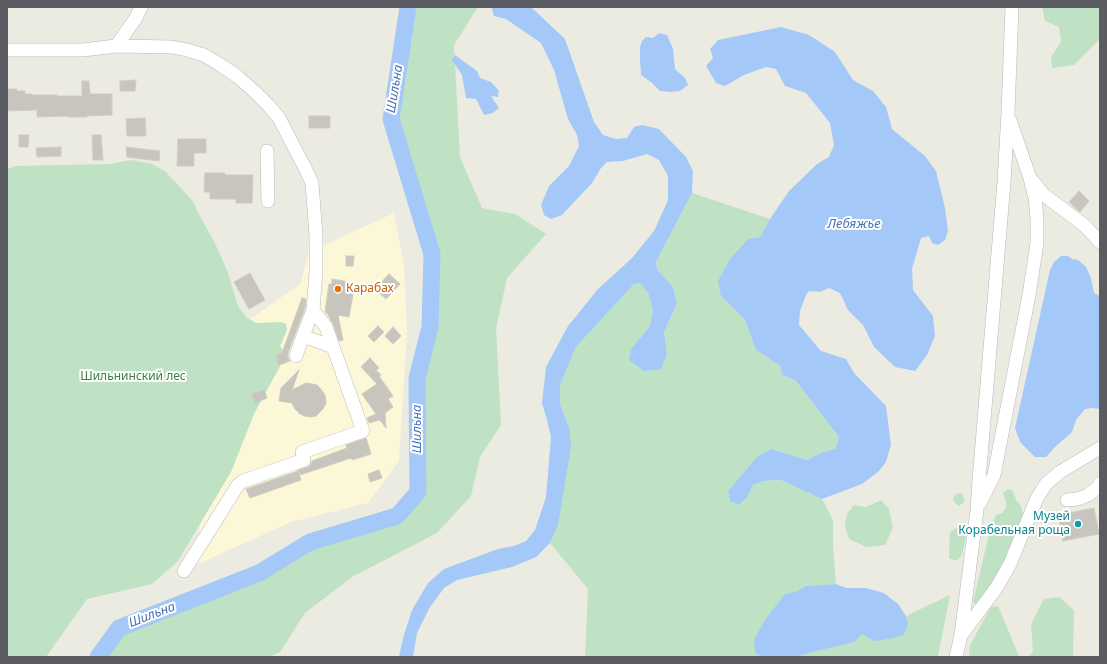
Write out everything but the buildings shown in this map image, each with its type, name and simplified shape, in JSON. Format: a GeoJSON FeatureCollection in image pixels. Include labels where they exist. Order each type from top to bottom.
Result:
{"type":"FeatureCollection","features":[{"type":"Feature","properties":{"kind":"street"},"geometry":{"type":"LineString","coordinates":[[116,46],[136,18],[141,7]]}},
{"type":"Feature","properties":{"kind":"street"},"geometry":{"type":"LineString","coordinates":[[956,657],[961,635],[977,510],[1003,190],[1008,113],[1012,7]]}},
{"type":"Feature","properties":{"kind":"street"},"geometry":{"type":"LineString","coordinates":[[7,50],[83,50],[116,46],[172,47],[187,50],[204,55],[237,76],[268,105],[279,118],[312,183],[317,256],[313,310],[296,356]]}},
{"type":"Feature","properties":{"kind":"street"},"geometry":{"type":"LineString","coordinates":[[977,510],[994,475],[1029,295],[1037,243],[1038,218],[1035,198],[1030,178],[1008,113]]}},
{"type":"Feature","properties":{"kind":"street"},"geometry":{"type":"LineString","coordinates":[[267,151],[268,200]]}},
{"type":"Feature","properties":{"kind":"street"},"geometry":{"type":"LineString","coordinates":[[1030,178],[1044,195],[1084,226],[1100,242]]}},
{"type":"Feature","properties":{"kind":"street"},"geometry":{"type":"LineString","coordinates":[[184,571],[238,485],[243,481],[304,460],[302,452],[363,431],[326,327],[313,310]]}},
{"type":"Feature","properties":{"kind":"street"},"geometry":{"type":"LineString","coordinates":[[303,336],[333,347]]}},
{"type":"Feature","properties":{"kind":"street"},"geometry":{"type":"LineString","coordinates":[[961,635],[997,587],[1010,564],[1037,498],[1046,484],[1060,472],[1100,449]]}},
{"type":"Feature","properties":{"kind":"street"},"geometry":{"type":"LineString","coordinates":[[1067,500],[1078,499],[1088,495],[1097,488],[1100,483]]}},
{"type":"Feature","properties":{"kind":"shaded area"},"geometry":{"type":"Polygon","coordinates":[[[394,213],[404,266],[407,331],[399,461],[368,503],[291,522],[194,566],[229,334],[300,284],[309,252],[394,213]]]}},
{"type":"Feature","properties":{"kind":"green space"},"geometry":{"type":"Polygon","coordinates":[[[408,7],[478,7],[454,45],[460,157],[482,208],[515,214],[546,234],[507,278],[496,329],[501,425],[480,457],[471,496],[437,533],[352,577],[305,613],[280,652],[269,657],[98,657],[119,628],[259,573],[310,542],[397,516],[417,492],[417,378],[430,327],[432,254],[391,119],[408,7]]]}},
{"type":"Feature","properties":{"kind":"green space"},"geometry":{"type":"Polygon","coordinates":[[[1042,7],[1100,7],[1100,39],[1074,65],[1052,68],[1051,57],[1061,42],[1059,27],[1045,21],[1042,7]]]}},
{"type":"Feature","properties":{"kind":"green space","name":"Шильнинский лес"},"geometry":{"type":"Polygon","coordinates":[[[131,160],[152,164],[165,171],[192,200],[215,243],[228,273],[238,306],[246,317],[256,323],[281,322],[286,324],[287,330],[280,346],[284,351],[285,357],[254,414],[231,472],[178,561],[152,584],[87,599],[46,657],[7,657],[7,169],[16,166],[110,164],[131,160]]]}},
{"type":"Feature","properties":{"kind":"green space"},"geometry":{"type":"Polygon","coordinates":[[[692,193],[770,219],[760,237],[748,239],[721,296],[745,320],[756,350],[780,366],[782,375],[796,381],[839,437],[835,449],[823,452],[807,460],[772,449],[728,491],[730,501],[739,505],[747,498],[753,485],[763,481],[781,480],[822,499],[833,520],[833,546],[836,584],[806,586],[795,592],[755,653],[761,657],[585,657],[588,589],[550,543],[558,526],[569,427],[560,404],[560,385],[576,347],[634,284],[640,283],[648,293],[653,309],[650,326],[631,349],[667,354],[664,332],[677,303],[673,287],[657,269],[656,262],[692,193]]]}},
{"type":"Feature","properties":{"kind":"green space"},"geometry":{"type":"Polygon","coordinates":[[[1008,489],[1013,491],[1016,500],[1021,506],[1023,515],[1006,562],[978,605],[973,602],[991,526],[996,515],[1002,513],[1006,508],[1006,501],[1003,493],[1008,489]]]}},
{"type":"Feature","properties":{"kind":"green space"},"geometry":{"type":"Polygon","coordinates":[[[958,493],[962,494],[964,498],[964,502],[959,506],[953,500],[954,496],[958,493]]]}},
{"type":"Feature","properties":{"kind":"green space"},"geometry":{"type":"Polygon","coordinates":[[[881,500],[889,509],[893,528],[885,545],[866,547],[849,539],[845,526],[847,514],[854,505],[866,507],[881,500]]]}},
{"type":"Feature","properties":{"kind":"green space"},"geometry":{"type":"Polygon","coordinates":[[[958,527],[966,529],[965,542],[962,555],[957,560],[953,560],[949,558],[950,532],[958,527]]]}},
{"type":"Feature","properties":{"kind":"green space"},"geometry":{"type":"Polygon","coordinates":[[[950,595],[938,657],[795,657],[862,634],[908,624],[906,616],[950,595]]]}},
{"type":"Feature","properties":{"kind":"green space"},"geometry":{"type":"Polygon","coordinates":[[[1059,597],[1074,610],[1073,657],[1028,657],[1033,652],[1031,624],[1044,599],[1059,597]]]}},
{"type":"Feature","properties":{"kind":"green space"},"geometry":{"type":"Polygon","coordinates":[[[998,606],[1019,656],[1024,657],[969,657],[970,645],[991,607],[998,606]]]}},
{"type":"Feature","properties":{"kind":"water"},"geometry":{"type":"Polygon","coordinates":[[[493,7],[531,7],[565,39],[594,122],[603,135],[616,139],[627,138],[634,127],[642,125],[659,129],[686,157],[693,171],[692,193],[656,262],[657,269],[673,287],[677,303],[664,332],[667,354],[661,369],[644,371],[629,360],[631,349],[650,326],[653,309],[648,293],[640,283],[634,284],[576,347],[560,385],[560,404],[569,427],[571,446],[558,526],[550,543],[536,557],[512,567],[457,580],[444,588],[430,607],[417,633],[413,657],[399,657],[403,638],[412,610],[428,583],[444,569],[498,549],[514,546],[526,541],[535,530],[546,497],[551,437],[542,403],[546,367],[568,326],[598,289],[632,258],[654,231],[668,200],[668,176],[659,160],[647,154],[623,161],[607,162],[601,168],[592,183],[562,215],[551,219],[544,215],[541,205],[549,186],[569,166],[579,146],[577,135],[568,119],[554,70],[541,43],[506,19],[494,16],[492,9],[493,7]]]}},
{"type":"Feature","properties":{"kind":"water","name":"Лебяжье"},"geometry":{"type":"Polygon","coordinates":[[[781,27],[809,35],[835,52],[853,80],[873,91],[886,107],[892,129],[925,156],[936,171],[945,208],[948,231],[945,240],[938,245],[932,243],[929,236],[921,238],[912,269],[913,290],[933,316],[935,336],[927,355],[915,371],[895,367],[874,347],[863,325],[848,310],[840,293],[829,288],[820,292],[809,291],[800,311],[799,325],[821,351],[846,359],[854,373],[886,406],[891,445],[886,462],[878,472],[862,484],[822,499],[781,480],[763,481],[753,485],[747,498],[739,505],[730,501],[728,491],[758,456],[772,449],[807,460],[823,452],[835,449],[839,437],[796,381],[782,375],[780,366],[756,350],[745,320],[721,296],[718,281],[730,259],[748,239],[760,237],[789,191],[817,164],[829,157],[834,145],[830,123],[806,93],[785,86],[776,69],[766,67],[744,75],[725,86],[716,83],[706,66],[713,58],[710,49],[718,40],[781,27]]]}},
{"type":"Feature","properties":{"kind":"water"},"geometry":{"type":"Polygon","coordinates":[[[659,33],[667,35],[673,49],[675,69],[685,78],[688,85],[680,91],[660,91],[641,75],[640,47],[642,41],[646,37],[653,38],[659,33]]]}},
{"type":"Feature","properties":{"kind":"water"},"geometry":{"type":"Polygon","coordinates":[[[455,55],[477,71],[480,78],[491,82],[499,91],[498,97],[491,96],[499,108],[493,113],[484,115],[476,99],[466,98],[462,75],[452,60],[455,55]]]}},
{"type":"Feature","properties":{"kind":"water"},"geometry":{"type":"Polygon","coordinates":[[[1061,256],[1068,256],[1072,259],[1078,260],[1086,267],[1091,278],[1094,293],[1100,296],[1100,409],[1085,409],[1076,420],[1072,432],[1046,457],[1035,457],[1020,442],[1015,428],[1050,270],[1054,262],[1061,256]]]}},
{"type":"Feature","properties":{"kind":"water"},"geometry":{"type":"Polygon","coordinates":[[[836,584],[846,588],[866,588],[884,593],[898,604],[906,616],[908,624],[904,634],[894,638],[874,641],[862,634],[854,642],[795,657],[761,657],[755,653],[754,640],[765,620],[785,594],[795,592],[806,586],[836,584]]]}},
{"type":"Feature","properties":{"kind":"waterway","name":"Шильна"},"geometry":{"type":"LineString","coordinates":[[98,657],[119,628],[259,573],[310,542],[397,516],[418,492],[417,378],[430,327],[432,254],[391,119],[408,7]]}},
{"type":"Feature","properties":{"kind":"place","name":"Карабах"},"geometry":{"type":"Point","coordinates":[338,289]}},
{"type":"Feature","properties":{"kind":"place","name":"Музей Корабельная роща"},"geometry":{"type":"Point","coordinates":[1078,524]}}]}
